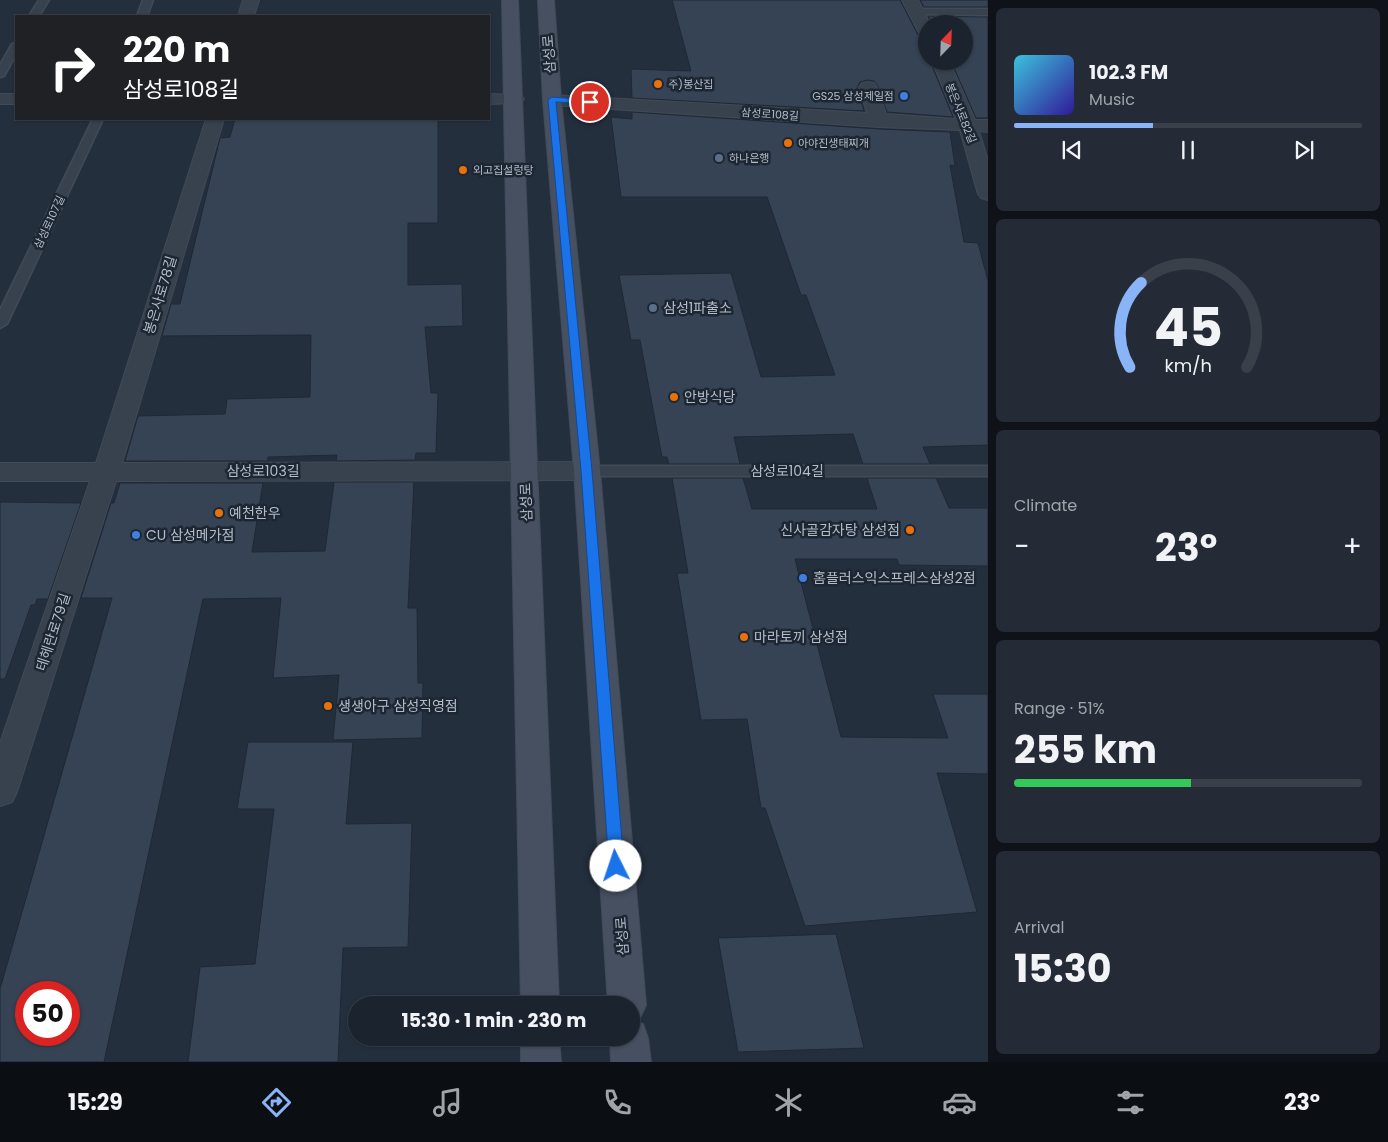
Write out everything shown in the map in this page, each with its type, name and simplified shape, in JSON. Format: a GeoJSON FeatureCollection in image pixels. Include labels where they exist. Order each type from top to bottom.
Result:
{"type":"FeatureCollection","features":[{"type":"Feature","properties":{"kind":"main road","name":"삼성로"},"geometry":{"type":"LineString","coordinates":[[510,0],[502,99],[525,470],[540,996]]}},
{"type":"Feature","properties":{"kind":"main road","name":"삼성로"},"geometry":{"type":"LineString","coordinates":[[546,0],[552,100],[587,471],[626,996]]}},
{"type":"Feature","properties":{"kind":"main road"},"geometry":{"type":"LineString","coordinates":[[540,1046],[541,1062]]}},
{"type":"Feature","properties":{"kind":"main road"},"geometry":{"type":"LineString","coordinates":[[630,1046],[631,1062]]}},
{"type":"Feature","properties":{"kind":"street"},"geometry":{"type":"LineString","coordinates":[[246,15],[251,0]]}},
{"type":"Feature","properties":{"kind":"street","name":"봉은사로82길"},"geometry":{"type":"LineString","coordinates":[[944,70],[968,125],[988,194]]}},
{"type":"Feature","properties":{"kind":"street"},"geometry":{"type":"LineString","coordinates":[[868,86],[878,121]]}},
{"type":"Feature","properties":{"kind":"street"},"geometry":{"type":"LineString","coordinates":[[0,98],[15,98]]}},
{"type":"Feature","properties":{"kind":"street","name":"삼성로108길"},"geometry":{"type":"LineString","coordinates":[[552,100],[878,121],[988,126]]}},
{"type":"Feature","properties":{"kind":"street","name":"봉은사로78길"},"geometry":{"type":"LineString","coordinates":[[106,472],[215,120]]}},
{"type":"Feature","properties":{"kind":"street","name":"삼성로103길"},"geometry":{"type":"LineString","coordinates":[[0,472],[587,471]]}},
{"type":"Feature","properties":{"kind":"street","name":"테헤란로79길"},"geometry":{"type":"LineString","coordinates":[[0,792],[106,472]]}},
{"type":"Feature","properties":{"kind":"lane"},"geometry":{"type":"LineString","coordinates":[[35,15],[44,0]]}},
{"type":"Feature","properties":{"kind":"lane"},"geometry":{"type":"LineString","coordinates":[[142,15],[148,0]]}},
{"type":"Feature","properties":{"kind":"lane"},"geometry":{"type":"LineString","coordinates":[[914,6],[988,12]]}},
{"type":"Feature","properties":{"kind":"lane"},"geometry":{"type":"LineString","coordinates":[[0,74],[15,48]]}},
{"type":"Feature","properties":{"kind":"lane","name":"삼성로107길"},"geometry":{"type":"LineString","coordinates":[[0,324],[98,120]]}},
{"type":"Feature","properties":{"kind":"lane","name":"삼성로104길"},"geometry":{"type":"LineString","coordinates":[[587,471],[988,471]]}},
{"type":"Feature","properties":{"kind":"building"},"geometry":{"type":"Polygon","coordinates":[[[672,0],[900,0],[918,35],[918,70],[934,70],[953,117],[887,112],[878,86],[874,81],[868,80],[860,82],[857,88],[864,111],[632,98],[631,69],[691,71],[672,0]]]}},
{"type":"Feature","properties":{"kind":"building"},"geometry":{"type":"Polygon","coordinates":[[[920,0],[988,0],[988,7],[924,7],[920,0]]]}},
{"type":"Feature","properties":{"kind":"building"},"geometry":{"type":"Polygon","coordinates":[[[973,17],[988,17],[988,118],[976,118],[955,70],[973,70],[973,17]]]}},
{"type":"Feature","properties":{"kind":"building"},"geometry":{"type":"Polygon","coordinates":[[[632,112],[950,132],[955,166],[950,165],[964,242],[978,243],[988,281],[988,445],[923,447],[930,464],[863,464],[853,434],[734,437],[740,464],[669,464],[667,457],[662,457],[640,340],[631,340],[619,275],[731,273],[761,377],[835,375],[806,295],[801,295],[767,197],[621,197],[611,117],[632,119],[632,112]]]}},
{"type":"Feature","properties":{"kind":"building"},"geometry":{"type":"Polygon","coordinates":[[[235,120],[438,120],[438,223],[408,223],[408,285],[462,284],[463,326],[425,327],[431,393],[438,393],[436,453],[416,453],[415,460],[336,461],[337,455],[268,457],[267,461],[125,461],[138,416],[225,414],[227,399],[310,397],[311,335],[162,336],[171,304],[180,304],[220,138],[230,137],[235,120]]]}},
{"type":"Feature","properties":{"kind":"building"},"geometry":{"type":"Polygon","coordinates":[[[672,478],[743,478],[752,509],[877,509],[867,478],[936,478],[949,508],[988,508],[988,566],[899,565],[897,559],[795,559],[841,737],[948,738],[933,694],[988,694],[988,774],[937,773],[977,912],[805,926],[765,808],[761,808],[747,719],[701,720],[677,573],[688,573],[672,478]]]}},
{"type":"Feature","properties":{"kind":"building"},"geometry":{"type":"Polygon","coordinates":[[[334,482],[414,482],[408,608],[417,608],[418,683],[423,683],[422,738],[333,740],[339,675],[273,678],[281,598],[203,599],[104,1062],[0,1062],[0,989],[112,598],[81,598],[111,503],[114,503],[120,483],[263,483],[252,552],[325,551],[334,482]]]}},
{"type":"Feature","properties":{"kind":"building"},"geometry":{"type":"Polygon","coordinates":[[[0,502],[81,503],[48,599],[37,599],[35,605],[31,605],[5,679],[0,679],[0,502]]]}},
{"type":"Feature","properties":{"kind":"building"},"geometry":{"type":"Polygon","coordinates":[[[248,742],[353,742],[346,824],[412,823],[408,947],[343,948],[338,1062],[188,1062],[200,967],[255,964],[274,809],[237,809],[248,742]]]}},
{"type":"Feature","properties":{"kind":"building"},"geometry":{"type":"Polygon","coordinates":[[[836,934],[864,1048],[738,1052],[718,938],[836,934]]]}},
{"type":"Feature","properties":{"kind":"place","name":"주)봉산집"},"geometry":{"type":"Point","coordinates":[658,84]}},
{"type":"Feature","properties":{"kind":"place","name":"GS25 삼성제일점"},"geometry":{"type":"Point","coordinates":[904,96]}},
{"type":"Feature","properties":{"kind":"place","name":"아야진생태찌개"},"geometry":{"type":"Point","coordinates":[788,143]}},
{"type":"Feature","properties":{"kind":"place","name":"하나은행"},"geometry":{"type":"Point","coordinates":[719,158]}},
{"type":"Feature","properties":{"kind":"place","name":"외고집설렁탕"},"geometry":{"type":"Point","coordinates":[463,170]}},
{"type":"Feature","properties":{"kind":"place","name":"삼성1파출소"},"geometry":{"type":"Point","coordinates":[653,308]}},
{"type":"Feature","properties":{"kind":"place","name":"안방식당"},"geometry":{"type":"Point","coordinates":[674,397]}},
{"type":"Feature","properties":{"kind":"place","name":"예천한우"},"geometry":{"type":"Point","coordinates":[219,513]}},
{"type":"Feature","properties":{"kind":"place","name":"신사골감자탕 삼성점"},"geometry":{"type":"Point","coordinates":[910,530]}},
{"type":"Feature","properties":{"kind":"place","name":"CU 삼성메가점"},"geometry":{"type":"Point","coordinates":[136,535]}},
{"type":"Feature","properties":{"kind":"place","name":"홈플러스익스프레스삼성2점"},"geometry":{"type":"Point","coordinates":[803,578]}},
{"type":"Feature","properties":{"kind":"place","name":"마라토끼 삼성점"},"geometry":{"type":"Point","coordinates":[744,637]}},
{"type":"Feature","properties":{"kind":"place","name":"생생아구 삼성직영점"},"geometry":{"type":"Point","coordinates":[328,706]}},
{"type":"Feature","properties":{"kind":"route"},"geometry":{"type":"LineString","coordinates":[[590,102],[552,100],[587,471],[616,866]]}}]}
